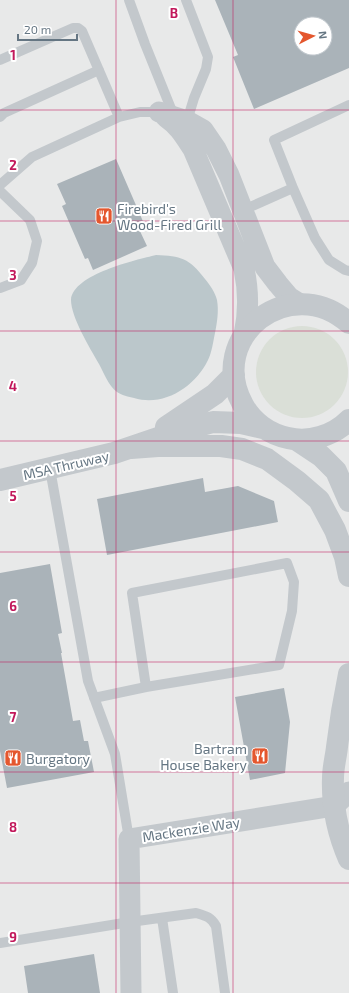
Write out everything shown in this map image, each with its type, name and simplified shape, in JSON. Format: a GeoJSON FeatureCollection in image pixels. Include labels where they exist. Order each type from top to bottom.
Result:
{"type":"FeatureCollection","features":[{"type":"Feature","properties":{"kind":"street"},"geometry":{"type":"LineString","coordinates":[[173,116],[202,130],[216,149],[229,175],[265,267],[289,297],[300,304]]}},
{"type":"Feature","properties":{"kind":"street"},"geometry":{"type":"LineString","coordinates":[[173,116],[174,123],[186,138],[196,157],[244,269],[249,309],[244,335],[235,355],[234,375],[236,389],[245,410],[263,428],[280,436],[297,440],[314,439],[325,436],[335,431],[349,420]]}},
{"type":"Feature","properties":{"kind":"street"},"geometry":{"type":"LineString","coordinates":[[244,335],[251,326],[268,312],[284,306],[300,304],[322,307],[347,320]]}},
{"type":"Feature","properties":{"kind":"street","name":"MSA Thruway"},"geometry":{"type":"LineString","coordinates":[[131,448],[164,429],[200,405],[215,394],[234,375]]}},
{"type":"Feature","properties":{"kind":"street","name":"MSA Thruway"},"geometry":{"type":"LineString","coordinates":[[0,480],[131,448],[173,433],[213,422],[241,423],[263,428]]}},
{"type":"Feature","properties":{"kind":"street"},"geometry":{"type":"LineString","coordinates":[[297,440],[321,456],[336,471],[349,501]]}},
{"type":"Feature","properties":{"kind":"street"},"geometry":{"type":"LineString","coordinates":[[131,448],[158,446],[221,446],[242,449],[267,459],[297,480],[319,500],[335,530],[345,557],[349,576]]}},
{"type":"Feature","properties":{"kind":"street"},"geometry":{"type":"LineString","coordinates":[[349,674],[333,777],[342,799],[344,846],[349,859]]}},
{"type":"Feature","properties":{"kind":"street","name":"Mackenzie Way"},"geometry":{"type":"LineString","coordinates":[[131,993],[129,839],[342,799]]}},
{"type":"Feature","properties":{"kind":"lane"},"geometry":{"type":"LineString","coordinates":[[130,0],[145,44],[173,116]]}},
{"type":"Feature","properties":{"kind":"lane"},"geometry":{"type":"LineString","coordinates":[[0,185],[32,157],[119,117],[140,112],[173,116],[194,98],[206,69],[208,57],[186,0]]}},
{"type":"Feature","properties":{"kind":"lane"},"geometry":{"type":"LineString","coordinates":[[0,60],[73,28],[78,28],[82,31],[119,117]]}},
{"type":"Feature","properties":{"kind":"lane"},"geometry":{"type":"LineString","coordinates":[[0,117],[4,113],[99,70]]}},
{"type":"Feature","properties":{"kind":"lane"},"geometry":{"type":"LineString","coordinates":[[349,105],[274,140],[315,238],[329,260],[349,271]]}},
{"type":"Feature","properties":{"kind":"lane"},"geometry":{"type":"LineString","coordinates":[[222,218],[293,188]]}},
{"type":"Feature","properties":{"kind":"lane"},"geometry":{"type":"LineString","coordinates":[[0,191],[30,220],[37,241],[32,263],[21,280],[0,288]]}},
{"type":"Feature","properties":{"kind":"lane"},"geometry":{"type":"LineString","coordinates":[[50,469],[88,681],[115,754],[129,839]]}},
{"type":"Feature","properties":{"kind":"lane"},"geometry":{"type":"LineString","coordinates":[[94,698],[146,687],[280,665],[292,612],[294,582],[287,563],[132,593],[146,687]]}},
{"type":"Feature","properties":{"kind":"lane"},"geometry":{"type":"LineString","coordinates":[[0,943],[196,913],[212,919],[216,926],[226,993]]}},
{"type":"Feature","properties":{"kind":"lane"},"geometry":{"type":"LineString","coordinates":[[162,918],[173,993]]}},
{"type":"Feature","properties":{"kind":"shaded area"},"geometry":{"type":"Polygon","coordinates":[[[0,0],[349,0],[349,993],[0,993],[0,0]]]}},
{"type":"Feature","properties":{"kind":"shaded area"},"geometry":{"type":"Polygon","coordinates":[[[156,255],[178,257],[189,262],[199,272],[215,294],[218,304],[218,317],[209,357],[195,379],[187,386],[167,397],[156,400],[145,400],[121,394],[111,386],[74,315],[71,300],[74,291],[82,283],[94,276],[135,260],[156,255]]]}},
{"type":"Feature","properties":{"kind":"shaded area"},"geometry":{"type":"Polygon","coordinates":[[[302,326],[320,329],[335,339],[345,354],[348,372],[345,390],[335,405],[320,415],[302,418],[284,415],[269,405],[259,390],[256,372],[259,354],[269,339],[284,329],[302,326]]]}},
{"type":"Feature","properties":{"kind":"building"},"geometry":{"type":"Polygon","coordinates":[[[215,0],[349,0],[349,68],[254,109],[233,57],[238,55],[215,0]]]}},
{"type":"Feature","properties":{"kind":"building","name":"Firebird's Wood-Fired Grill"},"geometry":{"type":"Polygon","coordinates":[[[116,159],[145,226],[139,229],[147,246],[93,270],[88,258],[85,259],[62,206],[66,204],[57,184],[116,159]]]}},
{"type":"Feature","properties":{"kind":"building"},"geometry":{"type":"Polygon","coordinates":[[[203,478],[205,492],[238,486],[274,501],[278,522],[107,555],[97,499],[203,478]]]}},
{"type":"Feature","properties":{"kind":"building"},"geometry":{"type":"Polygon","coordinates":[[[50,564],[62,633],[58,634],[73,721],[80,720],[84,741],[88,741],[94,772],[7,788],[0,751],[0,573],[50,564]]]}},
{"type":"Feature","properties":{"kind":"building"},"geometry":{"type":"Polygon","coordinates":[[[284,688],[290,722],[285,773],[250,780],[235,697],[284,688]]]}},
{"type":"Feature","properties":{"kind":"building"},"geometry":{"type":"Polygon","coordinates":[[[94,954],[100,993],[28,993],[24,966],[94,954]]]}},
{"type":"Feature","properties":{"kind":"place","name":"Firebird's Wood-Fired Grill"},"geometry":{"type":"Point","coordinates":[104,216]}},
{"type":"Feature","properties":{"kind":"place","name":"Bartram House Bakery"},"geometry":{"type":"Point","coordinates":[260,756]}},
{"type":"Feature","properties":{"kind":"place","name":"Burgatory"},"geometry":{"type":"Point","coordinates":[13,758]}}]}
